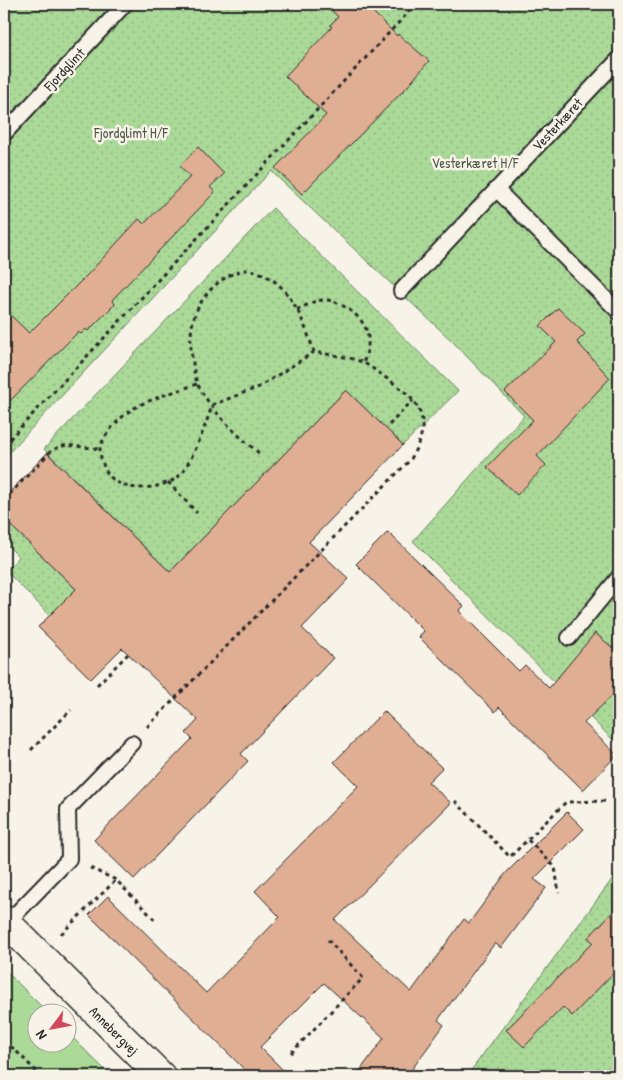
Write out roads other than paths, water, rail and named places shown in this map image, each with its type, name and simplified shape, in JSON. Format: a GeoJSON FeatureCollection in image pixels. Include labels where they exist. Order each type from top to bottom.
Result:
{"type":"FeatureCollection","features":[{"type":"Feature","properties":{"kind":"street","name":"Annebergvej"},"geometry":{"type":"LineString","coordinates":[[5,922],[161,1076]]}},
{"type":"Feature","properties":{"kind":"lane","name":"Fjordglimt"},"geometry":{"type":"LineString","coordinates":[[4,134],[125,4]]}},
{"type":"Feature","properties":{"kind":"lane","name":"Vesterkæret"},"geometry":{"type":"LineString","coordinates":[[401,291],[619,59]]}},
{"type":"Feature","properties":{"kind":"lane"},"geometry":{"type":"LineString","coordinates":[[496,189],[619,312]]}},
{"type":"Feature","properties":{"kind":"lane"},"geometry":{"type":"LineString","coordinates":[[569,638],[619,577]]}},
{"type":"Feature","properties":{"kind":"lane"},"geometry":{"type":"LineString","coordinates":[[5,922],[69,859],[68,809],[132,743]]}},
{"type":"Feature","properties":{"kind":"park label","name":"Fjordglimt H/F"},"geometry":{"type":"Point","coordinates":[131,132]}},
{"type":"Feature","properties":{"kind":"park label","name":"Vesterkæret H/F"},"geometry":{"type":"Point","coordinates":[475,162]}}]}
